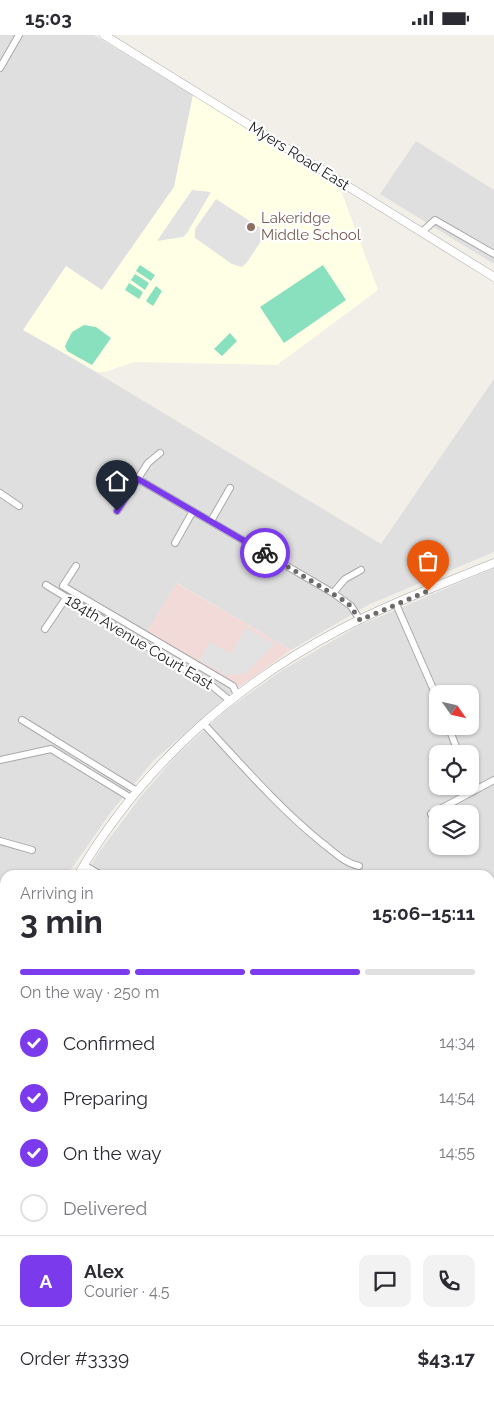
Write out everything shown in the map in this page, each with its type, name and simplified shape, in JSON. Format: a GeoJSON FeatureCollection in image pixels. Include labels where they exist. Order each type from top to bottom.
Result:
{"type":"FeatureCollection","features":[{"type":"Feature","properties":{"kind":"street"},"geometry":{"type":"LineString","coordinates":[[0,68],[3,56],[19,35]]}},
{"type":"Feature","properties":{"kind":"street","name":"Myers Road East"},"geometry":{"type":"LineString","coordinates":[[104,35],[494,277]]}},
{"type":"Feature","properties":{"kind":"street"},"geometry":{"type":"LineString","coordinates":[[422,232],[431,221],[439,221],[494,254]]}},
{"type":"Feature","properties":{"kind":"street"},"geometry":{"type":"LineString","coordinates":[[117,511],[148,463],[160,453]]}},
{"type":"Feature","properties":{"kind":"street"},"geometry":{"type":"LineString","coordinates":[[138,479],[333,593],[351,606],[360,620]]}},
{"type":"Feature","properties":{"kind":"street"},"geometry":{"type":"LineString","coordinates":[[211,521],[230,489]]}},
{"type":"Feature","properties":{"kind":"street"},"geometry":{"type":"LineString","coordinates":[[175,543],[193,511]]}},
{"type":"Feature","properties":{"kind":"street"},"geometry":{"type":"LineString","coordinates":[[81,870],[137,791],[203,723],[229,700],[298,653],[360,620],[494,563]]}},
{"type":"Feature","properties":{"kind":"street"},"geometry":{"type":"LineString","coordinates":[[76,566],[63,586],[233,685],[236,695]]}},
{"type":"Feature","properties":{"kind":"street"},"geometry":{"type":"LineString","coordinates":[[333,593],[345,579],[361,570]]}},
{"type":"Feature","properties":{"kind":"street","name":"184th Avenue Court East"},"geometry":{"type":"LineString","coordinates":[[46,585],[211,685],[229,700]]}},
{"type":"Feature","properties":{"kind":"street"},"geometry":{"type":"LineString","coordinates":[[45,629],[66,598]]}},
{"type":"Feature","properties":{"kind":"street"},"geometry":{"type":"LineString","coordinates":[[396,604],[431,685]]}},
{"type":"Feature","properties":{"kind":"street"},"geometry":{"type":"LineString","coordinates":[[22,720],[137,791]]}},
{"type":"Feature","properties":{"kind":"street"},"geometry":{"type":"LineString","coordinates":[[203,723],[302,828],[337,856],[352,865],[359,866]]}},
{"type":"Feature","properties":{"kind":"street"},"geometry":{"type":"LineString","coordinates":[[0,760],[52,749],[131,798]]}},
{"type":"Feature","properties":{"kind":"street"},"geometry":{"type":"LineString","coordinates":[[479,787],[494,780]]}},
{"type":"Feature","properties":{"kind":"street"},"geometry":{"type":"LineString","coordinates":[[447,805],[464,795]]}},
{"type":"Feature","properties":{"kind":"street"},"geometry":{"type":"LineString","coordinates":[[0,841],[32,850]]}},
{"type":"Feature","properties":{"kind":"street"},"geometry":{"type":"LineString","coordinates":[[84,865],[92,870]]}},
{"type":"Feature","properties":{"kind":"shaded area"},"geometry":{"type":"Polygon","coordinates":[[[0,35],[94,35],[193,95],[174,187],[102,290],[64,353],[381,544],[494,379],[494,552],[370,604],[291,650],[177,583],[147,632],[239,687],[154,760],[111,812],[70,870],[0,870],[0,35]]]}},
{"type":"Feature","properties":{"kind":"shaded area","name":"Lakeridge Middle School"},"geometry":{"type":"Polygon","coordinates":[[[193,95],[340,188],[378,290],[277,365],[134,362],[105,372],[97,372],[23,330],[66,266],[102,290],[174,187],[193,95]]]}},
{"type":"Feature","properties":{"kind":"shaded area"},"geometry":{"type":"Polygon","coordinates":[[[416,141],[494,190],[494,264],[380,194],[416,141]]]}},
{"type":"Feature","properties":{"kind":"shaded area"},"geometry":{"type":"Polygon","coordinates":[[[192,190],[211,192],[187,233],[183,237],[157,241],[192,190]]]}},
{"type":"Feature","properties":{"kind":"shaded area"},"geometry":{"type":"Polygon","coordinates":[[[216,199],[267,232],[242,267],[232,264],[195,238],[195,229],[216,199]]]}},
{"type":"Feature","properties":{"kind":"shaded area"},"geometry":{"type":"Polygon","coordinates":[[[494,568],[494,870],[89,870],[97,855],[142,795],[177,755],[225,711],[281,671],[358,626],[494,568]]]}},
{"type":"Feature","properties":{"kind":"shaded area"},"geometry":{"type":"Polygon","coordinates":[[[176,583],[291,650],[239,687],[147,632],[176,583]]]}},
{"type":"Feature","properties":{"kind":"shaded area"},"geometry":{"type":"Polygon","coordinates":[[[246,628],[274,644],[246,673],[225,675],[199,660],[210,642],[231,654],[246,628]]]}},
{"type":"Feature","properties":{"kind":"green space"},"geometry":{"type":"Polygon","coordinates":[[[140,265],[155,275],[151,281],[136,271],[140,265]]]}},
{"type":"Feature","properties":{"kind":"green space"},"geometry":{"type":"Polygon","coordinates":[[[323,265],[346,300],[284,343],[260,307],[323,265]]]}},
{"type":"Feature","properties":{"kind":"green space"},"geometry":{"type":"Polygon","coordinates":[[[135,274],[149,283],[145,290],[131,280],[135,274]]]}},
{"type":"Feature","properties":{"kind":"green space"},"geometry":{"type":"Polygon","coordinates":[[[129,283],[143,292],[139,299],[125,290],[129,283]]]}},
{"type":"Feature","properties":{"kind":"green space"},"geometry":{"type":"Polygon","coordinates":[[[156,286],[162,291],[153,306],[146,301],[156,286]]]}},
{"type":"Feature","properties":{"kind":"green space"},"geometry":{"type":"Polygon","coordinates":[[[84,325],[96,327],[111,338],[92,365],[67,351],[65,346],[72,332],[84,325]]]}},
{"type":"Feature","properties":{"kind":"green space"},"geometry":{"type":"Polygon","coordinates":[[[230,333],[237,341],[222,356],[214,349],[230,333]]]}},
{"type":"Feature","properties":{"kind":"way so far"},"geometry":{"type":"LineString","coordinates":[[265,553],[348,603],[360,620],[428,591]]}},
{"type":"Feature","properties":{"kind":"place","name":"Lakeridge Middle School"},"geometry":{"type":"Point","coordinates":[251,227]}},
{"type":"Feature","properties":{"kind":"route"},"geometry":{"type":"LineString","coordinates":[[117,511],[138,479],[265,553]]}}]}
